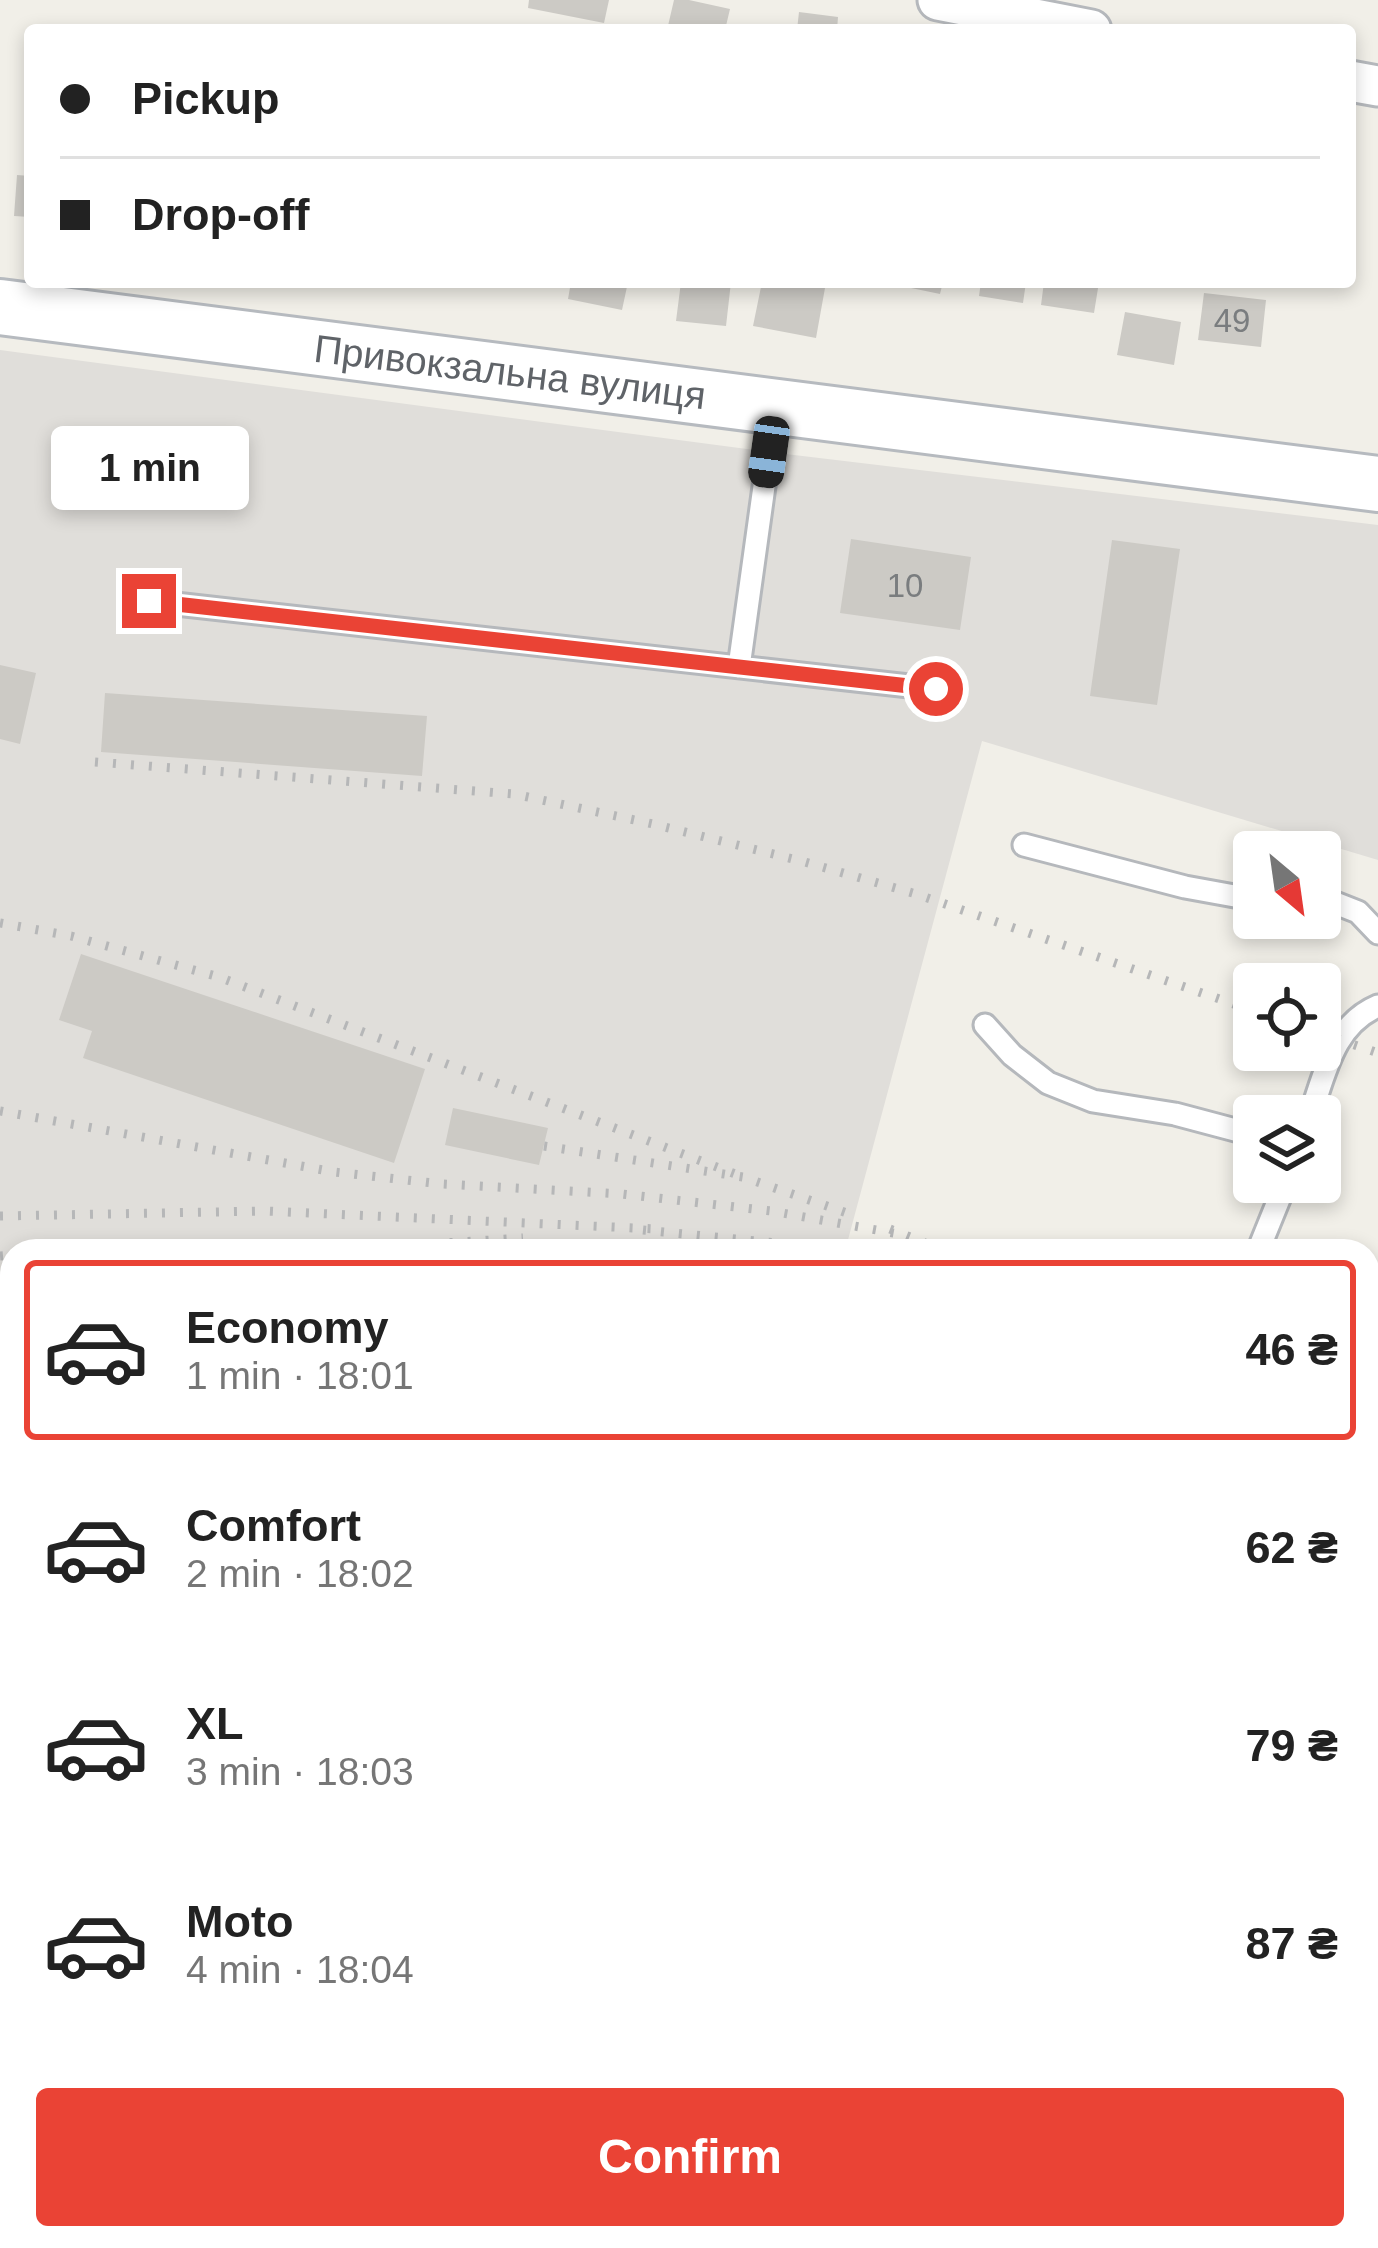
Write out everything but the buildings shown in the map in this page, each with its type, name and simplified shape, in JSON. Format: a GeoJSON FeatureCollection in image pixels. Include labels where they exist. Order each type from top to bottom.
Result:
{"type":"FeatureCollection","features":[{"type":"Feature","properties":{"kind":"street"},"geometry":{"type":"LineString","coordinates":[[938,0],[1060,24]]}},
{"type":"Feature","properties":{"kind":"street","name":"Привокзальна вулиця"},"geometry":{"type":"LineString","coordinates":[[0,307],[1378,484]]}},
{"type":"Feature","properties":{"kind":"lane"},"geometry":{"type":"LineString","coordinates":[[739,667],[775,406]]}},
{"type":"Feature","properties":{"kind":"lane"},"geometry":{"type":"LineString","coordinates":[[149,601],[936,689]]}},
{"type":"Feature","properties":{"kind":"lane"},"geometry":{"type":"LineString","coordinates":[[1024,845],[1233,896]]}},
{"type":"Feature","properties":{"kind":"lane"},"geometry":{"type":"LineString","coordinates":[[1341,905],[1358,912],[1378,933]]}},
{"type":"Feature","properties":{"kind":"lane"},"geometry":{"type":"LineString","coordinates":[[1317,1095],[1337,1039],[1363,1013],[1378,1006]]}},
{"type":"Feature","properties":{"kind":"lane"},"geometry":{"type":"LineString","coordinates":[[986,1025],[1012,1055],[1048,1083],[1093,1101],[1175,1114],[1233,1130]]}},
{"type":"Feature","properties":{"kind":"lane"},"geometry":{"type":"LineString","coordinates":[[1263,1239],[1277,1203]]}},
{"type":"Feature","properties":{"kind":"shaded area"},"geometry":{"type":"Polygon","coordinates":[[[0,350],[769,452],[1378,525],[1378,860],[1341,849],[1341,831],[1281,831],[982,741],[848,1239],[0,1239],[0,350]]]}},
{"type":"Feature","properties":{"kind":"railway"},"geometry":{"type":"LineString","coordinates":[[95,762],[514,794],[653,824],[916,894],[1233,1004]]}},
{"type":"Feature","properties":{"kind":"railway"},"geometry":{"type":"LineString","coordinates":[[0,923],[71,936],[219,977],[743,1177]]}},
{"type":"Feature","properties":{"kind":"railway"},"geometry":{"type":"LineString","coordinates":[[1341,1040],[1378,1053]]}},
{"type":"Feature","properties":{"kind":"railway"},"geometry":{"type":"LineString","coordinates":[[0,1111],[334,1172],[442,1184],[622,1194],[771,1211],[904,1235]]}},
{"type":"Feature","properties":{"kind":"railway"},"geometry":{"type":"LineString","coordinates":[[544,1146],[743,1177],[850,1214]]}},
{"type":"Feature","properties":{"kind":"railway"},"geometry":{"type":"LineString","coordinates":[[0,1216],[266,1211],[656,1229]]}},
{"type":"Feature","properties":{"kind":"railway"},"geometry":{"type":"LineString","coordinates":[[890,1229],[915,1239]]}},
{"type":"Feature","properties":{"kind":"railway"},"geometry":{"type":"LineString","coordinates":[[643,1230],[735,1239]]}},
{"type":"Feature","properties":{"kind":"railway"},"geometry":{"type":"LineString","coordinates":[[507,1239],[523,1238]]}},
{"type":"Feature","properties":{"kind":"route"},"geometry":{"type":"LineString","coordinates":[[149,601],[936,689]]}}]}
